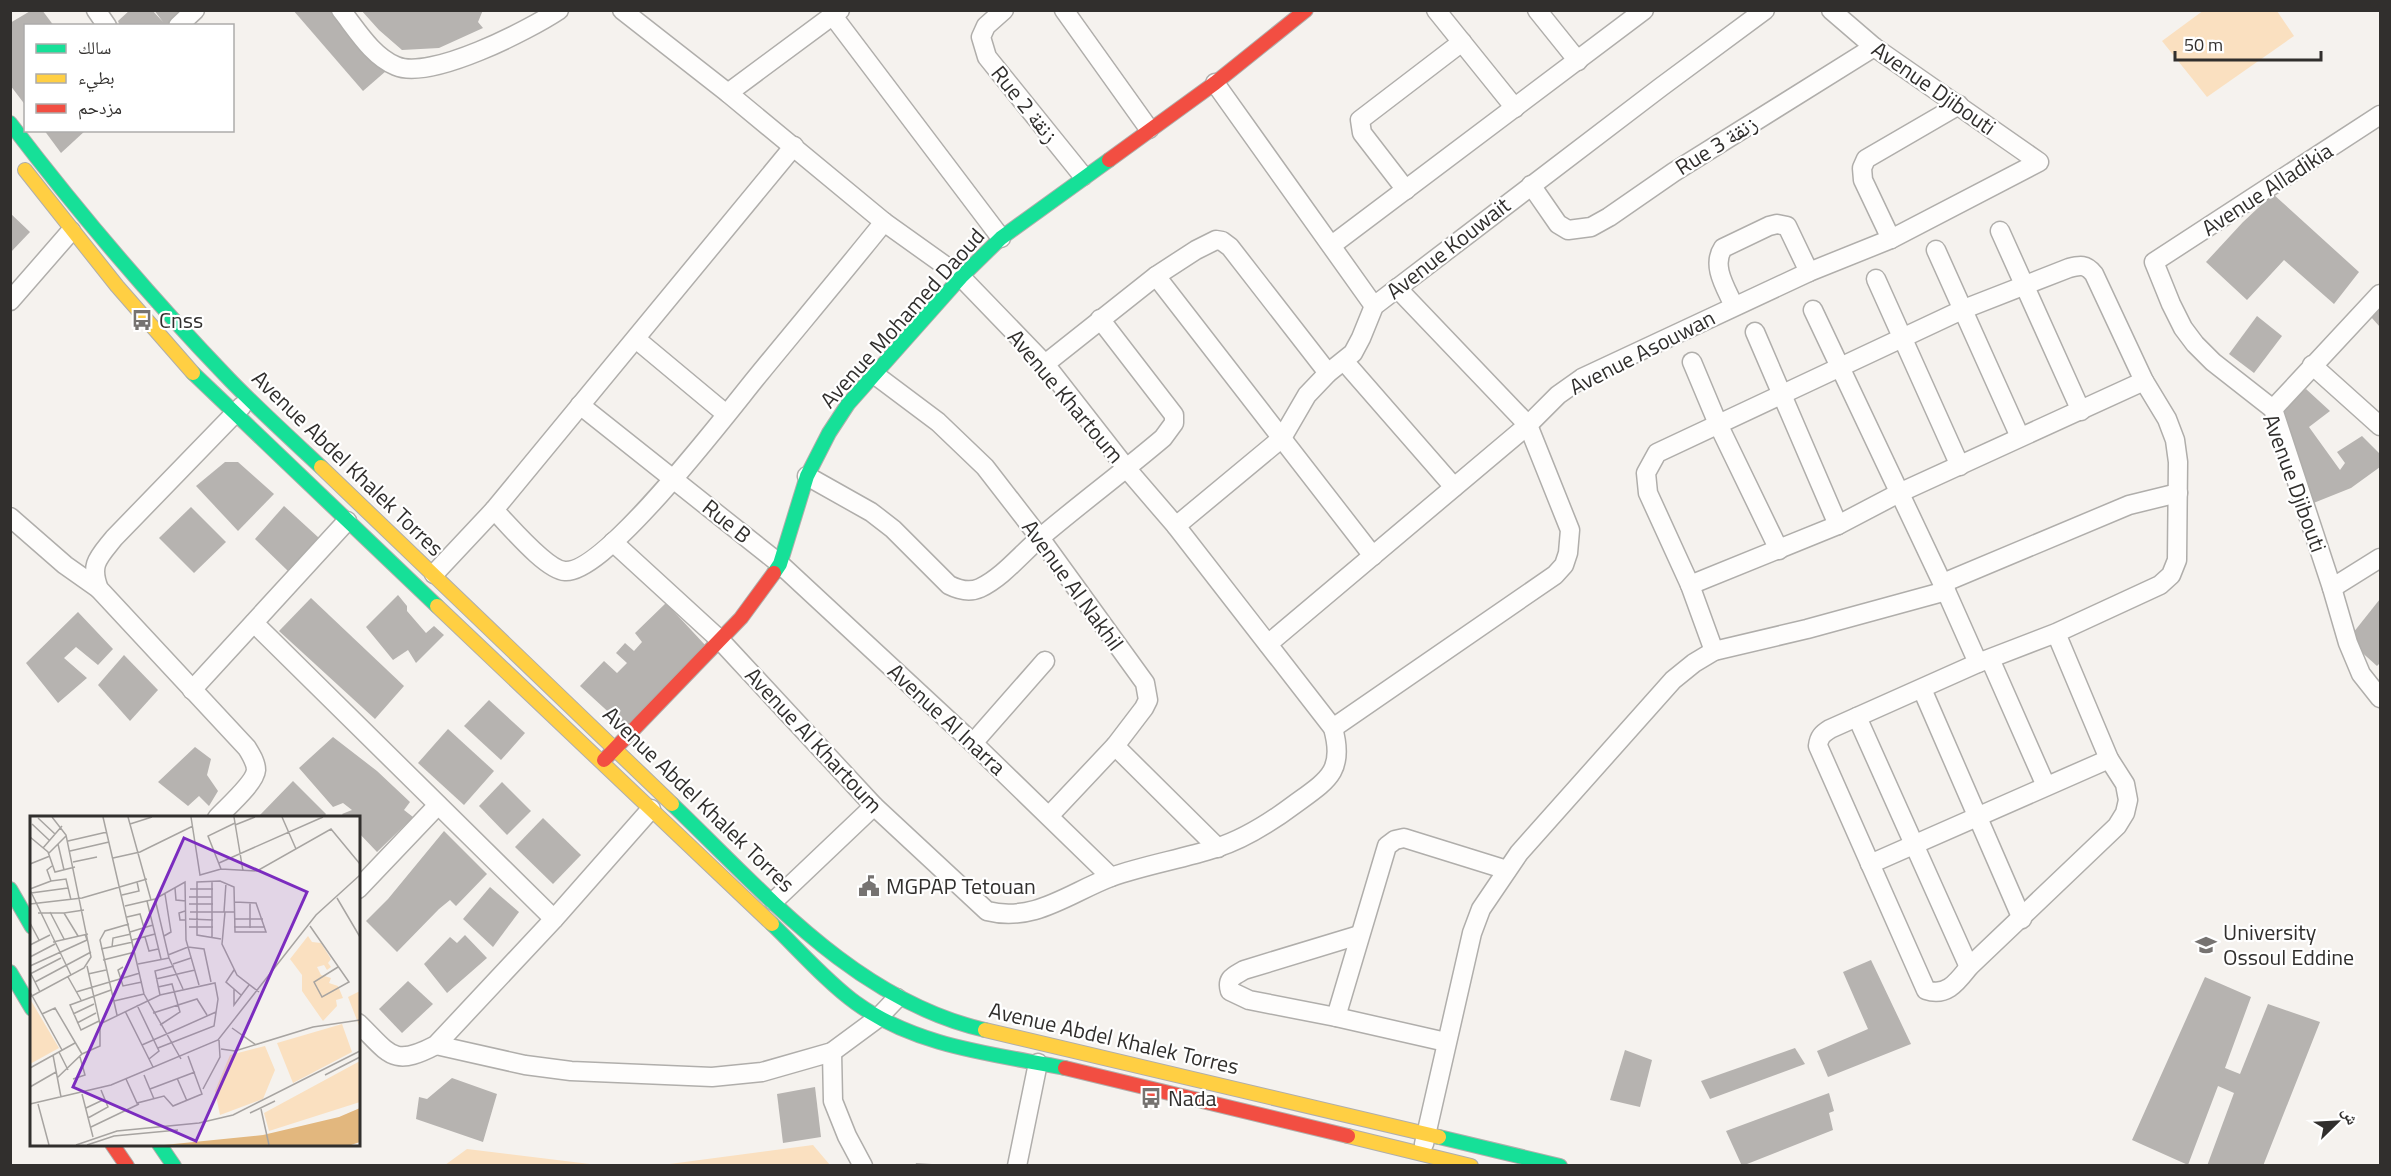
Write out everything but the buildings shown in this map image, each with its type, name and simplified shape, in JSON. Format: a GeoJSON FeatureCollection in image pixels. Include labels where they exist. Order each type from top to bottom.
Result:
{"type":"FeatureCollection","features":[{"type":"Feature","properties":{"kind":"main road","name":"Avenue Mohamed Daoud"},"geometry":{"type":"LineString","coordinates":[[602,762],[720,640],[760,595],[780,564],[807,476],[829,433],[848,404],[961,277],[1001,238],[1083,176],[1215,83],[1302,12]]}},
{"type":"Feature","properties":{"kind":"main road","name":"Avenue Abdel Khalek Torres"},"geometry":{"type":"LineString","coordinates":[[10,123],[152,298],[249,399],[774,901],[837,958],[862,977],[897,998],[963,1025],[1560,1166]]}},
{"type":"Feature","properties":{"kind":"main road","name":"Avenue Abdel Khalek Torres"},"geometry":{"type":"LineString","coordinates":[[17,160],[138,314],[234,414],[853,1001],[878,1018],[908,1033],[932,1041],[1107,1077],[1471,1166]]}},
{"type":"Feature","properties":{"kind":"main road"},"geometry":{"type":"LineString","coordinates":[[10,889],[30,924]]}},
{"type":"Feature","properties":{"kind":"main road"},"geometry":{"type":"LineString","coordinates":[[10,972],[30,1006]]}},
{"type":"Feature","properties":{"kind":"main road"},"geometry":{"type":"LineString","coordinates":[[113,1146],[127,1166]]}},
{"type":"Feature","properties":{"kind":"main road"},"geometry":{"type":"LineString","coordinates":[[160,1146],[174,1166]]}},
{"type":"Feature","properties":{"kind":"street"},"geometry":{"type":"LineString","coordinates":[[96,10],[106,24]]}},
{"type":"Feature","properties":{"kind":"street"},"geometry":{"type":"LineString","coordinates":[[180,24],[195,10]]}},
{"type":"Feature","properties":{"kind":"street"},"geometry":{"type":"LineString","coordinates":[[341,10],[381,58],[399,68],[422,67],[450,61],[510,39],[560,10]]}},
{"type":"Feature","properties":{"kind":"street","name":"Avenue Khartoum"},"geometry":{"type":"LineString","coordinates":[[622,10],[794,146],[884,222],[961,277],[1046,364],[1333,728],[1339,748],[1337,761],[1326,781],[1253,832],[1218,848]]}},
{"type":"Feature","properties":{"kind":"street","name":"Rue 2 زنقة"},"geometry":{"type":"LineString","coordinates":[[1004,10],[986,26],[981,37],[987,57],[1083,176]]}},
{"type":"Feature","properties":{"kind":"street"},"geometry":{"type":"LineString","coordinates":[[1064,10],[1149,129]]}},
{"type":"Feature","properties":{"kind":"street"},"geometry":{"type":"LineString","coordinates":[[1436,10],[1515,108]]}},
{"type":"Feature","properties":{"kind":"street"},"geometry":{"type":"LineString","coordinates":[[1537,10],[1578,61]]}},
{"type":"Feature","properties":{"kind":"street"},"geometry":{"type":"LineString","coordinates":[[1332,245],[1644,10]]}},
{"type":"Feature","properties":{"kind":"street","name":"Avenue Kouwait"},"geometry":{"type":"LineString","coordinates":[[1176,526],[1282,438],[1307,394],[1353,353],[1374,306],[1530,185],[1765,10]]}},
{"type":"Feature","properties":{"kind":"street","name":"Avenue Djibouti"},"geometry":{"type":"LineString","coordinates":[[1830,10],[1874,47],[2039,162]]}},
{"type":"Feature","properties":{"kind":"street"},"geometry":{"type":"LineString","coordinates":[[728,93],[837,13],[1001,238]]}},
{"type":"Feature","properties":{"kind":"street"},"geometry":{"type":"LineString","coordinates":[[1406,190],[1362,133],[1360,120],[1462,42]]}},
{"type":"Feature","properties":{"kind":"street","name":"Rue 3 زنقة"},"geometry":{"type":"LineString","coordinates":[[1530,185],[1558,224],[1568,230],[1591,227],[1674,171],[1874,47]]}},
{"type":"Feature","properties":{"kind":"street"},"geometry":{"type":"LineString","coordinates":[[1215,83],[1374,306]]}},
{"type":"Feature","properties":{"kind":"street"},"geometry":{"type":"LineString","coordinates":[[1891,239],[1863,180],[1862,168],[1866,159],[1959,105]]}},
{"type":"Feature","properties":{"kind":"street","name":"Avenue Alladikia"},"geometry":{"type":"LineString","coordinates":[[2154,262],[2380,115]]}},
{"type":"Feature","properties":{"kind":"street"},"geometry":{"type":"LineString","coordinates":[[434,574],[494,510],[794,146]]}},
{"type":"Feature","properties":{"kind":"street","name":"Avenue Asouwan"},"geometry":{"type":"LineString","coordinates":[[1268,644],[1528,425],[1558,395],[1582,378],[1809,272],[1891,239],[2039,162]]}},
{"type":"Feature","properties":{"kind":"street"},"geometry":{"type":"LineString","coordinates":[[494,510],[549,565],[565,572],[579,569],[590,562],[613,542],[674,479],[884,222]]}},
{"type":"Feature","properties":{"kind":"street"},"geometry":{"type":"LineString","coordinates":[[1734,306],[1717,264],[1718,255],[1723,248],[1760,231],[1777,224],[1787,226],[1809,272]]}},
{"type":"Feature","properties":{"kind":"street"},"geometry":{"type":"LineString","coordinates":[[11,299],[71,231]]}},
{"type":"Feature","properties":{"kind":"street"},"geometry":{"type":"LineString","coordinates":[[2000,231],[2081,411]]}},
{"type":"Feature","properties":{"kind":"street"},"geometry":{"type":"LineString","coordinates":[[1046,364],[1156,276],[1209,242],[1222,241],[1230,247],[1328,373]]}},
{"type":"Feature","properties":{"kind":"street"},"geometry":{"type":"LineString","coordinates":[[1936,250],[2020,437]]}},
{"type":"Feature","properties":{"kind":"street","name":"Avenue Djibouti"},"geometry":{"type":"LineString","coordinates":[[2154,262],[2171,304],[2183,328],[2195,344],[2213,362],[2273,409],[2348,643],[2361,674],[2380,698]]}},
{"type":"Feature","properties":{"kind":"street"},"geometry":{"type":"LineString","coordinates":[[1714,651],[1690,585],[1648,493],[1646,472],[1658,453],[1964,309],[2025,284],[2081,265],[2089,268],[2094,274],[2144,381],[2167,419],[2175,440],[2178,462],[2177,560],[2172,575],[2160,585],[2056,633],[1984,661],[1821,734],[1818,746],[1926,990],[1933,993],[1952,988],[1970,967],[2117,826],[2125,813],[2128,800],[2125,784],[2109,759],[2056,633]]}},
{"type":"Feature","properties":{"kind":"street"},"geometry":{"type":"LineString","coordinates":[[1156,276],[1373,556]]}},
{"type":"Feature","properties":{"kind":"street"},"geometry":{"type":"LineString","coordinates":[[1876,279],[1959,466]]}},
{"type":"Feature","properties":{"kind":"street"},"geometry":{"type":"LineString","coordinates":[[1333,728],[1555,575],[1564,565],[1568,553],[1570,530],[1528,425],[1397,288]]}},
{"type":"Feature","properties":{"kind":"street"},"geometry":{"type":"LineString","coordinates":[[2273,409],[2380,294]]}},
{"type":"Feature","properties":{"kind":"street"},"geometry":{"type":"LineString","coordinates":[[1813,310],[1945,587],[2046,786]]}},
{"type":"Feature","properties":{"kind":"street"},"geometry":{"type":"LineString","coordinates":[[807,476],[871,512],[892,529],[949,585],[958,590],[969,591],[980,587],[1006,569],[1040,538],[1127,469],[1170,431],[1174,423],[1174,415],[1100,319]]}},
{"type":"Feature","properties":{"kind":"street"},"geometry":{"type":"LineString","coordinates":[[1755,332],[1838,525]]}},
{"type":"Feature","properties":{"kind":"street"},"geometry":{"type":"LineString","coordinates":[[636,339],[726,414]]}},
{"type":"Feature","properties":{"kind":"street"},"geometry":{"type":"LineString","coordinates":[[1344,361],[1454,487]]}},
{"type":"Feature","properties":{"kind":"street"},"geometry":{"type":"LineString","coordinates":[[1692,363],[1718,424],[1779,550]]}},
{"type":"Feature","properties":{"kind":"street"},"geometry":{"type":"LineString","coordinates":[[2312,365],[2380,426]]}},
{"type":"Feature","properties":{"kind":"street","name":"Avenue Al Nakhil"},"geometry":{"type":"LineString","coordinates":[[874,374],[938,422],[985,467],[1040,538],[1145,683],[1148,700],[1144,708],[1115,746],[1049,816]]}},
{"type":"Feature","properties":{"kind":"street"},"geometry":{"type":"LineString","coordinates":[[1690,585],[1838,525],[1899,493],[2144,381]]}},
{"type":"Feature","properties":{"kind":"street"},"geometry":{"type":"LineString","coordinates":[[99,589],[94,570],[97,560],[114,538],[249,399]]}},
{"type":"Feature","properties":{"kind":"street","name":"Rue B"},"geometry":{"type":"LineString","coordinates":[[580,405],[780,564]]}},
{"type":"Feature","properties":{"kind":"street"},"geometry":{"type":"LineString","coordinates":[[1422,1154],[1472,933],[1481,909],[1519,853],[1673,680],[1714,651],[1807,629],[1945,587],[2129,505],[2178,493]]}},
{"type":"Feature","properties":{"kind":"street"},"geometry":{"type":"LineString","coordinates":[[10,517],[65,566],[99,589],[247,748],[254,761],[256,770],[254,779],[220,816]]}},
{"type":"Feature","properties":{"kind":"street"},"geometry":{"type":"LineString","coordinates":[[192,690],[348,521]]}},
{"type":"Feature","properties":{"kind":"street","name":"Avenue Al Khartoum"},"geometry":{"type":"LineString","coordinates":[[613,542],[720,640],[874,806],[969,897],[987,911],[1002,915],[1024,914],[1111,877]]}},
{"type":"Feature","properties":{"kind":"street"},"geometry":{"type":"LineString","coordinates":[[2332,588],[2380,558]]}},
{"type":"Feature","properties":{"kind":"street","name":"Avenue Al Inarra"},"geometry":{"type":"LineString","coordinates":[[780,564],[973,743],[1111,877]]}},
{"type":"Feature","properties":{"kind":"street"},"geometry":{"type":"LineString","coordinates":[[255,623],[554,919]]}},
{"type":"Feature","properties":{"kind":"street"},"geometry":{"type":"LineString","coordinates":[[973,743],[1045,661]]}},
{"type":"Feature","properties":{"kind":"street"},"geometry":{"type":"LineString","coordinates":[[1922,689],[2022,919]]}},
{"type":"Feature","properties":{"kind":"street"},"geometry":{"type":"LineString","coordinates":[[1857,717],[1970,967]]}},
{"type":"Feature","properties":{"kind":"street"},"geometry":{"type":"LineString","coordinates":[[1115,746],[1218,848]]}},
{"type":"Feature","properties":{"kind":"street"},"geometry":{"type":"LineString","coordinates":[[1870,864],[2109,759]]}},
{"type":"Feature","properties":{"kind":"street"},"geometry":{"type":"LineString","coordinates":[[360,888],[438,805]]}},
{"type":"Feature","properties":{"kind":"street"},"geometry":{"type":"LineString","coordinates":[[774,901],[874,806]]}},
{"type":"Feature","properties":{"kind":"street"},"geometry":{"type":"LineString","coordinates":[[360,1025],[390,1054],[400,1058],[416,1055],[436,1045],[554,919],[651,809]]}},
{"type":"Feature","properties":{"kind":"street"},"geometry":{"type":"LineString","coordinates":[[1336,1017],[1387,846],[1395,840],[1404,838],[1506,870]]}},
{"type":"Feature","properties":{"kind":"street"},"geometry":{"type":"LineString","coordinates":[[1111,877],[1218,848]]}},
{"type":"Feature","properties":{"kind":"street"},"geometry":{"type":"LineString","coordinates":[[1359,935],[1244,970],[1231,978],[1228,984],[1230,991],[1249,1000],[1446,1042]]}},
{"type":"Feature","properties":{"kind":"street"},"geometry":{"type":"LineString","coordinates":[[436,1045],[537,1067],[571,1071],[712,1077],[762,1072],[832,1052],[878,1018],[897,998]]}},
{"type":"Feature","properties":{"kind":"street"},"geometry":{"type":"LineString","coordinates":[[832,1052],[833,1101],[847,1136],[863,1166]]}},
{"type":"Feature","properties":{"kind":"street"},"geometry":{"type":"LineString","coordinates":[[1017,1166],[1038,1063]]}},
{"type":"Feature","properties":{"kind":"shaded area"},"geometry":{"type":"Polygon","coordinates":[[[2204,10],[2277,11],[2294,36],[2207,97],[2162,41],[2204,10]]]}},
{"type":"Feature","properties":{"kind":"shaded area"},"geometry":{"type":"Polygon","coordinates":[[[813,1145],[830,1165],[662,1165],[813,1145]]]}},
{"type":"Feature","properties":{"kind":"shaded area"},"geometry":{"type":"Polygon","coordinates":[[[467,1149],[598,1165],[445,1165],[467,1149]]]}},
{"type":"Feature","properties":{"kind":"traffic: fast"},"geometry":{"type":"LineString","coordinates":[[10,123],[89,222],[171,317],[240,390],[321,467]]}},
{"type":"Feature","properties":{"kind":"traffic: fast"},"geometry":{"type":"LineString","coordinates":[[774,573],[780,564],[807,476],[829,433],[848,404],[961,277],[1001,238],[1109,160]]}},
{"type":"Feature","properties":{"kind":"traffic: fast"},"geometry":{"type":"LineString","coordinates":[[193,373],[437,606]]}},
{"type":"Feature","properties":{"kind":"traffic: fast"},"geometry":{"type":"LineString","coordinates":[[672,804],[778,907],[853,969],[894,995],[938,1015],[985,1030]]}},
{"type":"Feature","properties":{"kind":"traffic: fast"},"geometry":{"type":"LineString","coordinates":[[10,889],[30,924]]}},
{"type":"Feature","properties":{"kind":"traffic: fast"},"geometry":{"type":"LineString","coordinates":[[772,924],[835,986],[856,1003],[904,1030],[957,1047],[1065,1068]]}},
{"type":"Feature","properties":{"kind":"traffic: fast"},"geometry":{"type":"LineString","coordinates":[[10,972],[30,1006]]}},
{"type":"Feature","properties":{"kind":"traffic: fast"},"geometry":{"type":"LineString","coordinates":[[1439,1137],[1560,1166]]}},
{"type":"Feature","properties":{"kind":"traffic: fast"},"geometry":{"type":"LineString","coordinates":[[160,1146],[174,1166]]}},
{"type":"Feature","properties":{"kind":"traffic: slow"},"geometry":{"type":"LineString","coordinates":[[25,170],[117,286],[193,373]]}},
{"type":"Feature","properties":{"kind":"traffic: slow"},"geometry":{"type":"LineString","coordinates":[[321,467],[672,804]]}},
{"type":"Feature","properties":{"kind":"traffic: slow"},"geometry":{"type":"LineString","coordinates":[[437,606],[772,924]]}},
{"type":"Feature","properties":{"kind":"traffic: slow"},"geometry":{"type":"LineString","coordinates":[[985,1030],[1439,1137]]}},
{"type":"Feature","properties":{"kind":"traffic: slow"},"geometry":{"type":"LineString","coordinates":[[1348,1136],[1471,1166]]}},
{"type":"Feature","properties":{"kind":"traffic: jam"},"geometry":{"type":"LineString","coordinates":[[1109,160],[1215,83],[1306,10]]}},
{"type":"Feature","properties":{"kind":"traffic: jam"},"geometry":{"type":"LineString","coordinates":[[604,760],[741,618],[774,573]]}},
{"type":"Feature","properties":{"kind":"traffic: jam"},"geometry":{"type":"LineString","coordinates":[[1065,1068],[1348,1136]]}},
{"type":"Feature","properties":{"kind":"traffic: jam"},"geometry":{"type":"LineString","coordinates":[[113,1146],[127,1166]]}},
{"type":"Feature","properties":{"kind":"place","name":"Cnss"},"geometry":{"type":"Point","coordinates":[142,320]}},
{"type":"Feature","properties":{"kind":"place","name":"MGPAP Tetouan"},"geometry":{"type":"Point","coordinates":[869,886]}},
{"type":"Feature","properties":{"kind":"place","name":"University Ossoul Eddine"},"geometry":{"type":"Point","coordinates":[2206,945]}},
{"type":"Feature","properties":{"kind":"place","name":"Nada"},"geometry":{"type":"Point","coordinates":[1151,1098]}}]}
